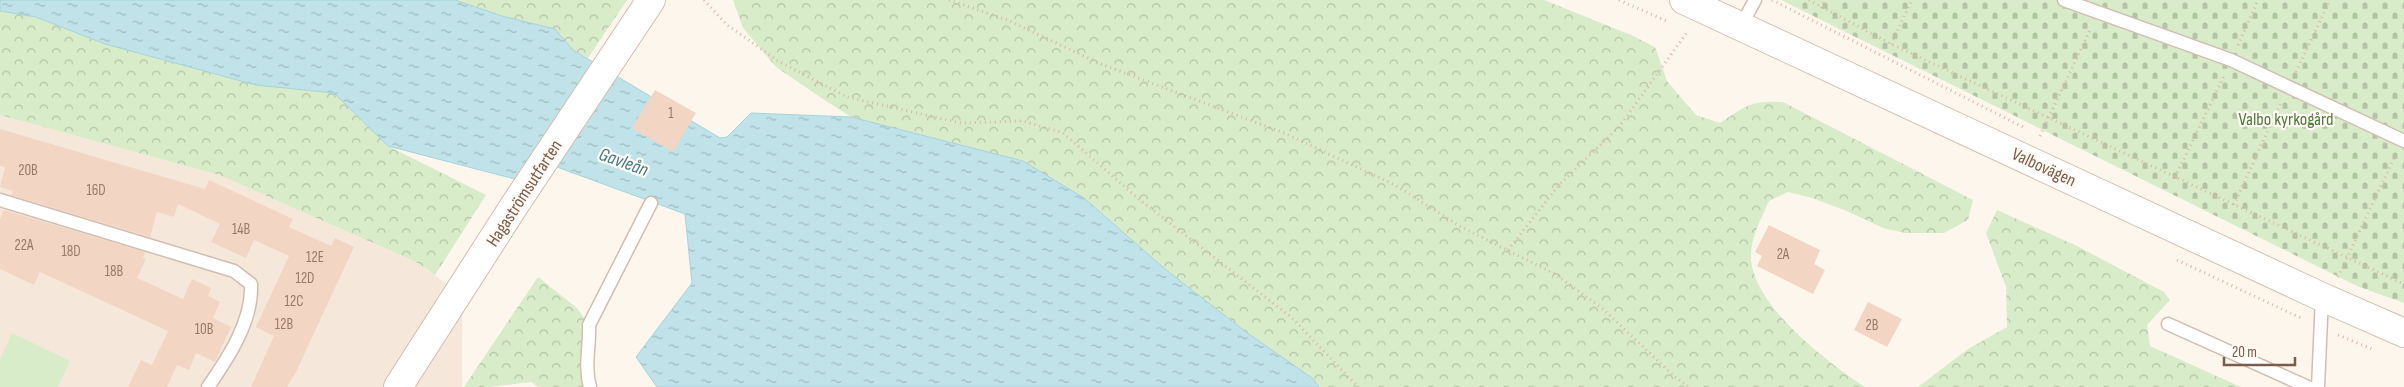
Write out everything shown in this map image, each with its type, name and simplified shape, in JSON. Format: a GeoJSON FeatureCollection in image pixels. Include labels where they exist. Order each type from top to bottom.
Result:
{"type":"FeatureCollection","features":[{"type":"Feature","properties":{"kind":"main road","name":"Hagaströmsutfarten"},"geometry":{"type":"LineString","coordinates":[[398,387],[514,206],[651,0]]}},
{"type":"Feature","properties":{"kind":"main road","name":"Valbovägen"},"geometry":{"type":"LineString","coordinates":[[1684,0],[2329,290],[2404,333]]}},
{"type":"Feature","properties":{"kind":"lane"},"geometry":{"type":"LineString","coordinates":[[1741,26],[1755,0]]}},
{"type":"Feature","properties":{"kind":"lane"},"geometry":{"type":"LineString","coordinates":[[2064,0],[2097,14],[2231,60],[2403,141]]}},
{"type":"Feature","properties":{"kind":"lane"},"geometry":{"type":"LineString","coordinates":[[0,200],[234,271],[251,284],[252,298],[240,332],[230,355],[208,387]]}},
{"type":"Feature","properties":{"kind":"lane"},"geometry":{"type":"LineString","coordinates":[[590,387],[586,372],[590,347],[589,325],[651,203]]}},
{"type":"Feature","properties":{"kind":"lane"},"geometry":{"type":"LineString","coordinates":[[2318,387],[2329,290]]}},
{"type":"Feature","properties":{"kind":"lane"},"geometry":{"type":"LineString","coordinates":[[2168,324],[2308,387]]}},
{"type":"Feature","properties":{"kind":"path"},"geometry":{"type":"LineString","coordinates":[[704,0],[726,24],[778,61],[847,97],[961,123],[1023,121],[1063,133],[1140,200],[1291,317],[1358,387]]}},
{"type":"Feature","properties":{"kind":"path"},"geometry":{"type":"LineString","coordinates":[[949,0],[1005,19],[1101,64],[1284,133],[1395,185],[1461,227],[1555,274],[1603,309],[1676,378],[1689,387]]}},
{"type":"Feature","properties":{"kind":"path"},"geometry":{"type":"LineString","coordinates":[[1809,0],[1891,44],[2050,116],[2175,177],[2404,284]]}},
{"type":"Feature","properties":{"kind":"path"},"geometry":{"type":"LineString","coordinates":[[1822,8],[1825,0]]}},
{"type":"Feature","properties":{"kind":"path"},"geometry":{"type":"LineString","coordinates":[[1891,44],[1912,0]]}},
{"type":"Feature","properties":{"kind":"path"},"geometry":{"type":"LineString","coordinates":[[2175,177],[2258,0]]}},
{"type":"Feature","properties":{"kind":"path"},"geometry":{"type":"LineString","coordinates":[[2234,205],[2330,0]]}},
{"type":"Feature","properties":{"kind":"path"},"geometry":{"type":"LineString","coordinates":[[2040,136],[2097,14]]}},
{"type":"Feature","properties":{"kind":"path"},"geometry":{"type":"LineString","coordinates":[[1508,250],[1559,185],[1619,127],[1688,31]]}},
{"type":"Feature","properties":{"kind":"path"},"geometry":{"type":"LineString","coordinates":[[2329,290],[2348,258],[2403,141]]}},
{"type":"Feature","properties":{"kind":"shaded area"},"geometry":{"type":"Polygon","coordinates":[[[0,115],[219,175],[416,262],[462,295],[462,387],[0,387],[0,115]]]}},
{"type":"Feature","properties":{"kind":"green space"},"geometry":{"type":"Polygon","coordinates":[[[455,0],[627,0],[588,58],[573,50],[555,29],[502,16],[455,0]]]}},
{"type":"Feature","properties":{"kind":"green space"},"geometry":{"type":"Polygon","coordinates":[[[733,0],[1544,0],[1631,35],[1655,47],[1667,81],[1696,115],[1720,123],[1756,103],[1783,102],[1973,200],[1968,220],[1944,233],[1905,233],[1883,228],[1847,211],[1812,198],[1788,192],[1769,201],[1760,220],[1751,248],[1754,274],[1763,293],[1777,312],[1812,348],[1865,387],[1319,387],[1312,378],[1246,332],[1165,269],[1084,198],[1023,161],[851,117],[823,99],[776,67],[743,28],[733,0]]]}},
{"type":"Feature","properties":{"kind":"green space","name":"Valbo kyrkogård"},"geometry":{"type":"Polygon","coordinates":[[[1781,0],[2404,0],[2404,303],[2357,286],[1781,0]]]}},
{"type":"Feature","properties":{"kind":"green space"},"geometry":{"type":"Polygon","coordinates":[[[0,11],[36,17],[105,44],[256,85],[334,93],[388,146],[486,195],[435,275],[416,262],[219,175],[0,115],[0,11]]]}},
{"type":"Feature","properties":{"kind":"green space"},"geometry":{"type":"Polygon","coordinates":[[[1997,210],[2077,246],[2164,292],[2170,300],[2147,325],[2150,346],[2241,387],[1918,387],[1968,349],[2007,327],[2006,287],[1986,233],[1997,210]]]}},
{"type":"Feature","properties":{"kind":"green space"},"geometry":{"type":"Polygon","coordinates":[[[538,277],[577,308],[589,325],[596,387],[538,387],[531,382],[490,387],[464,387],[538,277]]]}},
{"type":"Feature","properties":{"kind":"green space"},"geometry":{"type":"Polygon","coordinates":[[[12,333],[70,361],[58,387],[0,387],[0,360],[12,333]]]}},
{"type":"Feature","properties":{"kind":"water","name":"Gavleån"},"geometry":{"type":"Polygon","coordinates":[[[0,0],[455,0],[502,16],[555,29],[573,50],[720,138],[727,137],[751,113],[851,117],[1023,161],[1084,198],[1165,269],[1246,332],[1312,378],[1319,387],[657,387],[636,357],[692,283],[685,214],[546,163],[530,183],[388,146],[334,93],[256,85],[105,44],[36,17],[0,11],[0,0]]]}},
{"type":"Feature","properties":{"kind":"building"},"geometry":{"type":"Polygon","coordinates":[[[655,90],[696,113],[673,152],[632,128],[655,90]]]}},
{"type":"Feature","properties":{"kind":"building"},"geometry":{"type":"Polygon","coordinates":[[[0,129],[205,189],[209,180],[293,219],[289,227],[331,246],[335,238],[354,247],[296,372],[287,387],[251,387],[274,336],[256,327],[289,256],[254,240],[246,258],[211,242],[220,224],[178,204],[174,217],[157,212],[150,237],[11,195],[13,191],[0,187],[5,167],[0,166],[0,129]]]}},
{"type":"Feature","properties":{"kind":"building"},"geometry":{"type":"Polygon","coordinates":[[[4,210],[145,252],[143,258],[146,259],[137,278],[183,299],[192,279],[211,288],[208,296],[220,302],[213,318],[231,327],[215,362],[196,353],[189,370],[177,365],[167,387],[128,387],[141,360],[152,365],[168,331],[40,272],[34,285],[0,269],[0,219],[4,210]]]}},
{"type":"Feature","properties":{"kind":"building"},"geometry":{"type":"Polygon","coordinates":[[[1769,225],[1820,250],[1814,264],[1825,270],[1813,294],[1757,266],[1762,256],[1755,252],[1769,225]]]}},
{"type":"Feature","properties":{"kind":"building"},"geometry":{"type":"Polygon","coordinates":[[[1868,302],[1902,319],[1887,347],[1854,330],[1868,302]]]}}]}
